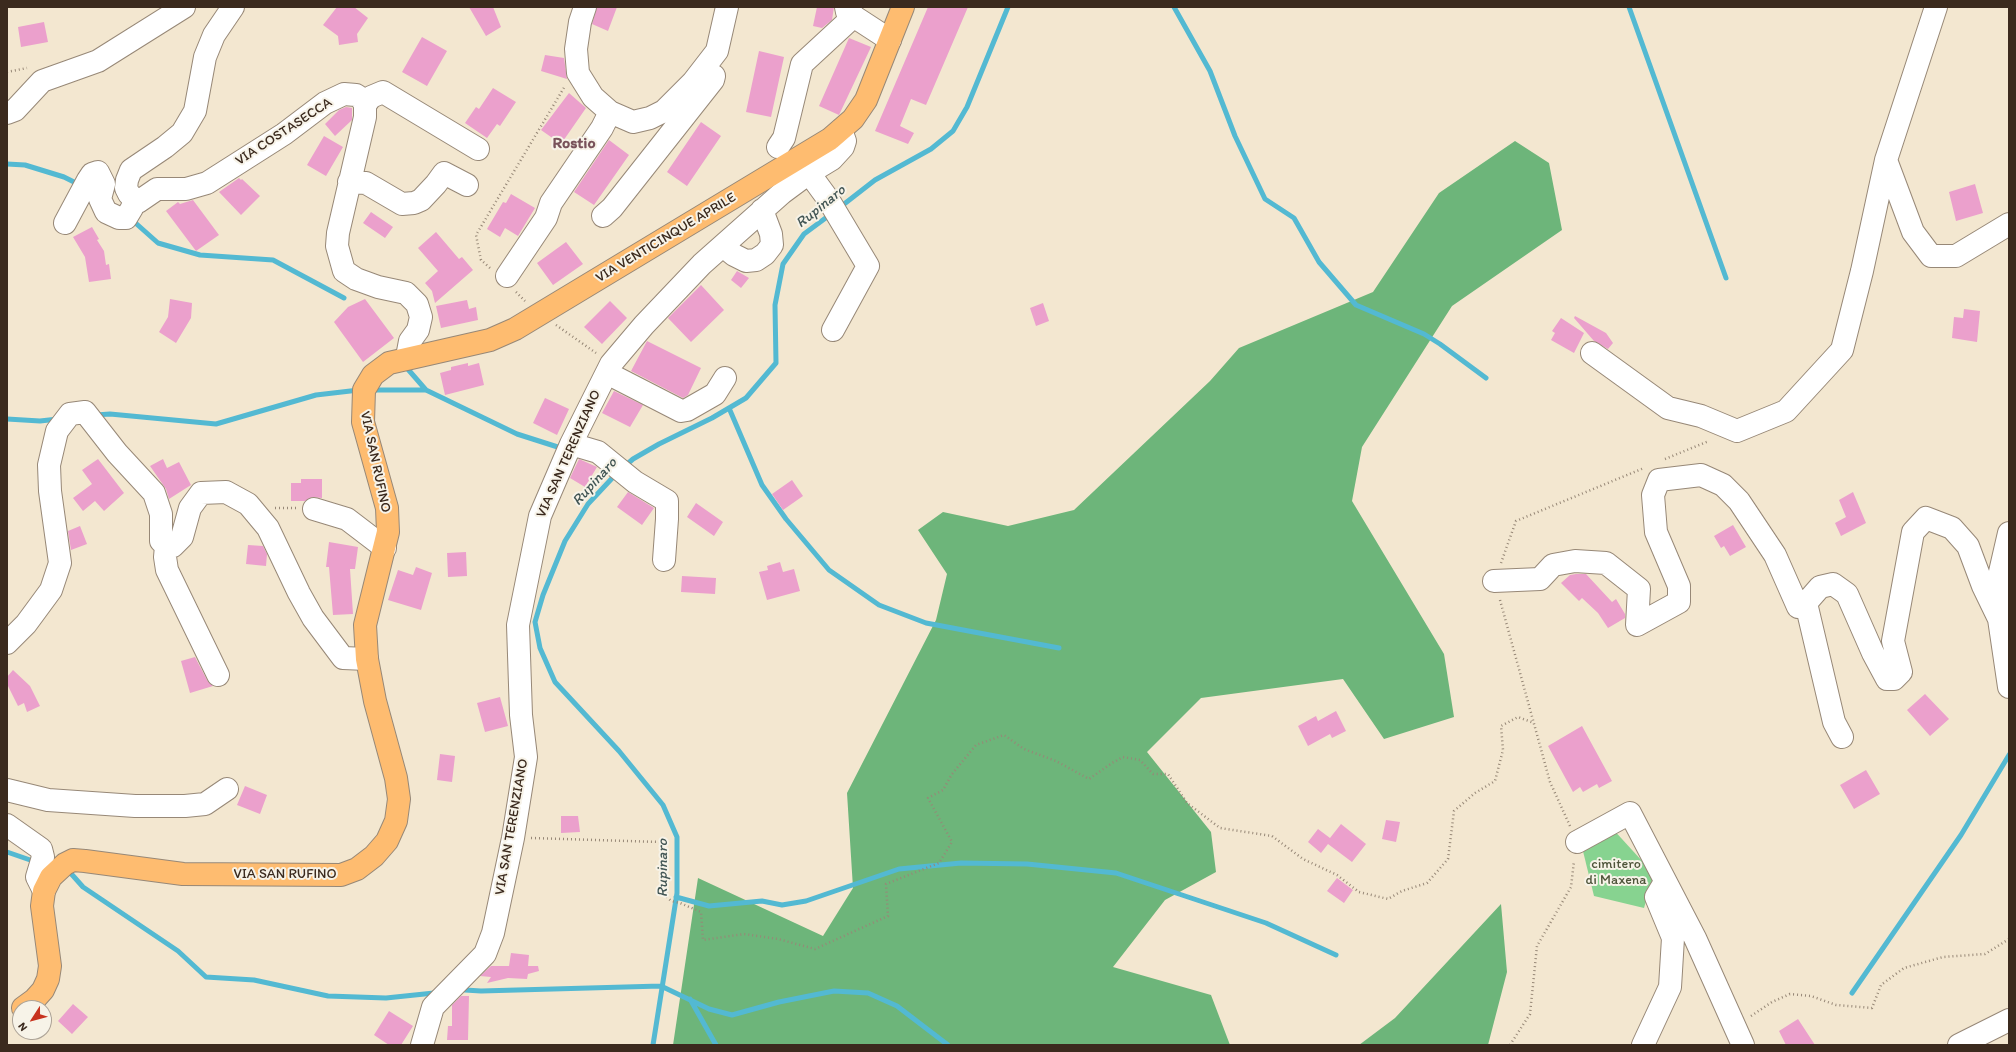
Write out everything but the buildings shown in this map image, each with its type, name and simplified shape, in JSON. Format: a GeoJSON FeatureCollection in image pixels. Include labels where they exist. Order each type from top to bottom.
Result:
{"type":"FeatureCollection","features":[{"type":"Feature","properties":{"kind":"main road","name":"VIA VENTICINQUE APRILE"},"geometry":{"type":"LineString","coordinates":[[364,390],[373,375],[389,363],[407,357],[490,340],[515,329],[842,130],[853,119],[866,100],[903,7]]}},
{"type":"Feature","properties":{"kind":"main road","name":"VIA SAN RUFINO"},"geometry":{"type":"LineString","coordinates":[[34,1000],[43,990],[48,979],[50,966],[42,906],[44,891],[51,877],[65,864],[73,860],[183,874],[341,874],[357,869],[374,856],[386,841],[396,821],[399,799],[396,778],[375,701],[367,659],[365,625],[385,548],[388,532],[387,508],[363,422],[364,390]]}},
{"type":"Feature","properties":{"kind":"street"},"geometry":{"type":"LineString","coordinates":[[7,113],[15,110],[42,80],[98,62],[184,7]]}},
{"type":"Feature","properties":{"kind":"street"},"geometry":{"type":"LineString","coordinates":[[65,223],[88,180],[92,174],[98,172],[104,184],[100,199],[106,212],[119,218],[126,218],[132,208],[134,200],[126,188],[131,170],[165,148],[182,133],[195,112],[205,58],[214,35],[233,7]]}},
{"type":"Feature","properties":{"kind":"street"},"geometry":{"type":"LineString","coordinates":[[586,7],[580,22],[576,49],[578,73],[593,97],[610,112],[633,122],[650,118],[664,111],[693,82],[717,51],[727,7]]}},
{"type":"Feature","properties":{"kind":"street"},"geometry":{"type":"LineString","coordinates":[[1592,353],[1668,408],[1701,416],[1737,431],[1786,411],[1842,350],[1862,272],[1886,160],[1936,7]]}},
{"type":"Feature","properties":{"kind":"street"},"geometry":{"type":"LineString","coordinates":[[778,147],[784,138],[802,64],[850,12],[890,40]]}},
{"type":"Feature","properties":{"kind":"street"},"geometry":{"type":"LineString","coordinates":[[603,216],[612,208],[714,80],[716,70],[713,57]]}},
{"type":"Feature","properties":{"kind":"street"},"geometry":{"type":"LineString","coordinates":[[407,357],[410,341],[418,330],[421,317],[417,304],[406,294],[378,287],[356,279],[344,271],[337,246],[350,182],[361,139],[365,117],[365,106],[371,97],[383,92],[478,149]]}},
{"type":"Feature","properties":{"kind":"street","name":"VIA COSTASECCA"},"geometry":{"type":"LineString","coordinates":[[134,200],[138,202],[157,189],[186,188],[207,183],[284,134],[325,103],[344,94],[356,94],[362,99],[365,106]]}},
{"type":"Feature","properties":{"kind":"street"},"geometry":{"type":"LineString","coordinates":[[507,276],[546,218],[551,203],[602,128],[610,112]]}},
{"type":"Feature","properties":{"kind":"street","name":"VIA SAN TERENZIANO"},"geometry":{"type":"LineString","coordinates":[[422,1045],[433,1007],[485,954],[493,933],[513,838],[526,757],[521,715],[518,625],[540,516],[571,444],[611,364],[644,325],[702,264],[762,210],[809,173],[832,159],[843,147],[845,141],[842,130]]}},
{"type":"Feature","properties":{"kind":"street"},"geometry":{"type":"LineString","coordinates":[[1886,160],[1913,232],[1931,256],[1956,256],[2009,224]]}},
{"type":"Feature","properties":{"kind":"street"},"geometry":{"type":"LineString","coordinates":[[350,182],[366,183],[402,204],[414,203],[422,200],[444,173],[467,185]]}},
{"type":"Feature","properties":{"kind":"street"},"geometry":{"type":"LineString","coordinates":[[809,173],[828,199],[868,266],[833,330]]}},
{"type":"Feature","properties":{"kind":"street"},"geometry":{"type":"LineString","coordinates":[[723,246],[734,255],[746,261],[756,260],[765,254],[772,244],[771,234],[762,210]]}},
{"type":"Feature","properties":{"kind":"street"},"geometry":{"type":"LineString","coordinates":[[607,373],[681,411],[687,410],[715,394],[725,378]]}},
{"type":"Feature","properties":{"kind":"street"},"geometry":{"type":"LineString","coordinates":[[7,642],[26,624],[51,590],[60,563],[50,491],[50,465],[57,431],[70,414],[85,412],[117,453],[154,494],[160,514],[161,541],[166,546],[173,546],[182,537],[190,508],[201,493],[226,492],[248,504],[268,528],[299,593],[313,618],[343,658],[367,659]]}},
{"type":"Feature","properties":{"kind":"street"},"geometry":{"type":"LineString","coordinates":[[571,444],[598,452],[635,482],[666,500],[667,519],[664,560]]}},
{"type":"Feature","properties":{"kind":"street"},"geometry":{"type":"LineString","coordinates":[[1494,581],[1540,579],[1554,566],[1575,561],[1606,563],[1639,588],[1637,625],[1679,602],[1679,586],[1656,532],[1652,496],[1660,480],[1701,475],[1723,485],[1739,501],[1775,555],[1798,607],[1806,603],[1820,587],[1833,584],[1847,594],[1873,653],[1887,679],[1894,679],[1901,672],[1893,642],[1913,532],[1926,518],[1952,528],[1968,546],[1983,586],[1999,619]]}},
{"type":"Feature","properties":{"kind":"street"},"geometry":{"type":"LineString","coordinates":[[314,509],[347,518],[385,548]]}},
{"type":"Feature","properties":{"kind":"street"},"geometry":{"type":"LineString","coordinates":[[2009,532],[2000,572],[1999,619],[2009,686]]}},
{"type":"Feature","properties":{"kind":"street"},"geometry":{"type":"LineString","coordinates":[[166,546],[165,557],[167,570],[218,675]]}},
{"type":"Feature","properties":{"kind":"street"},"geometry":{"type":"LineString","coordinates":[[1806,603],[1834,722],[1842,737]]}},
{"type":"Feature","properties":{"kind":"street"},"geometry":{"type":"LineString","coordinates":[[7,790],[48,800],[111,804],[185,806],[205,804],[227,789]]}},
{"type":"Feature","properties":{"kind":"street"},"geometry":{"type":"LineString","coordinates":[[1577,842],[1630,813],[1695,938],[1743,1045]]}},
{"type":"Feature","properties":{"kind":"street"},"geometry":{"type":"LineString","coordinates":[[8,825],[41,849],[43,857],[37,877],[44,891]]}},
{"type":"Feature","properties":{"kind":"street"},"geometry":{"type":"LineString","coordinates":[[1643,1045],[1670,987],[1673,938],[1656,897],[1665,882]]}},
{"type":"Feature","properties":{"kind":"street"},"geometry":{"type":"LineString","coordinates":[[1959,1045],[2009,1020]]}},
{"type":"Feature","properties":{"kind":"path"},"geometry":{"type":"LineString","coordinates":[[253,510],[289,507],[314,509]]}},
{"type":"Feature","properties":{"kind":"path"},"geometry":{"type":"LineString","coordinates":[[513,838],[660,842],[666,897],[671,901],[680,903],[701,912],[703,940],[744,934],[778,939],[816,949],[888,916],[886,884],[939,863],[952,842],[928,798],[943,790],[952,774],[976,745],[1004,735],[1024,749],[1056,761],[1089,780],[1123,757],[1140,760],[1153,774],[1168,774],[1187,803],[1220,828],[1272,836],[1303,859],[1337,875],[1359,892],[1388,899],[1402,891],[1427,883],[1448,859],[1454,811],[1475,793],[1495,780],[1503,750],[1501,726],[1518,717],[1534,723]]}},
{"type":"Feature","properties":{"kind":"path"},"geometry":{"type":"LineString","coordinates":[[1510,1045],[1530,1014],[1537,946],[1570,887],[1577,842]]}},
{"type":"Feature","properties":{"kind":"path"},"geometry":{"type":"LineString","coordinates":[[1745,1013],[1752,1016],[1772,1002],[1790,994],[1811,996],[1836,1005],[1872,1008],[1881,985],[1904,968],[1943,957],[1985,954],[2009,939]]}},
{"type":"Feature","properties":{"kind":"green space"},"geometry":{"type":"Polygon","coordinates":[[[1515,141],[1549,163],[1562,230],[1452,306],[1362,447],[1352,501],[1444,654],[1454,717],[1384,739],[1343,679],[1201,698],[1147,752],[1211,832],[1216,872],[1165,900],[1113,967],[1211,995],[1230,1045],[673,1045],[698,878],[823,936],[853,888],[847,793],[936,620],[947,574],[918,530],[943,512],[1008,526],[1074,510],[1210,381],[1239,348],[1373,292],[1439,193],[1515,141]]]}},
{"type":"Feature","properties":{"kind":"green space","name":"cimitero di Maxena"},"geometry":{"type":"Polygon","coordinates":[[[1611,827],[1654,874],[1644,908],[1594,896],[1581,843],[1611,827]]]}},
{"type":"Feature","properties":{"kind":"green space"},"geometry":{"type":"Polygon","coordinates":[[[1501,904],[1507,972],[1488,1045],[1359,1045],[1395,1018],[1501,904]]]}},
{"type":"Feature","properties":{"kind":"waterway","name":"Rupinaro"},"geometry":{"type":"LineString","coordinates":[[839,208],[875,180],[931,149],[953,131],[967,107],[1008,7]]}},
{"type":"Feature","properties":{"kind":"waterway"},"geometry":{"type":"LineString","coordinates":[[1174,7],[1210,71],[1235,136],[1265,199],[1294,218],[1319,262],[1356,305],[1424,334],[1486,378]]}},
{"type":"Feature","properties":{"kind":"waterway"},"geometry":{"type":"LineString","coordinates":[[1629,7],[1726,278]]}},
{"type":"Feature","properties":{"kind":"waterway"},"geometry":{"type":"LineString","coordinates":[[7,164],[25,165],[64,177],[80,185]]}},
{"type":"Feature","properties":{"kind":"waterway","name":"Rupinaro"},"geometry":{"type":"LineString","coordinates":[[625,466],[633,459],[659,444],[712,418],[746,398],[776,363],[775,305],[783,264],[804,234],[831,214]]}},
{"type":"Feature","properties":{"kind":"waterway"},"geometry":{"type":"LineString","coordinates":[[131,219],[158,243],[200,255],[273,260],[344,298]]}},
{"type":"Feature","properties":{"kind":"waterway"},"geometry":{"type":"LineString","coordinates":[[406,367],[426,390]]}},
{"type":"Feature","properties":{"kind":"waterway"},"geometry":{"type":"LineString","coordinates":[[96,415],[110,414],[216,424],[316,395],[359,390]]}},
{"type":"Feature","properties":{"kind":"waterway"},"geometry":{"type":"LineString","coordinates":[[371,390],[426,390],[517,434],[564,449]]}},
{"type":"Feature","properties":{"kind":"waterway"},"geometry":{"type":"LineString","coordinates":[[729,408],[762,485],[786,519],[829,570],[879,605],[926,623],[1059,648]]}},
{"type":"Feature","properties":{"kind":"waterway"},"geometry":{"type":"LineString","coordinates":[[7,419],[40,421],[58,419]]}},
{"type":"Feature","properties":{"kind":"waterway","name":"Rupinaro"},"geometry":{"type":"LineString","coordinates":[[617,473],[588,504],[565,541],[543,595],[535,622],[540,648],[555,682],[619,751],[663,805],[677,837],[677,893],[653,1045]]}},
{"type":"Feature","properties":{"kind":"waterway"},"geometry":{"type":"LineString","coordinates":[[1852,993],[1961,835],[2009,755]]}},
{"type":"Feature","properties":{"kind":"waterway"},"geometry":{"type":"LineString","coordinates":[[7,852],[36,862]]}},
{"type":"Feature","properties":{"kind":"waterway"},"geometry":{"type":"LineString","coordinates":[[676,897],[709,906],[762,901],[782,905],[806,901],[899,869],[961,863],[1027,864],[1116,873],[1266,923],[1336,955]]}},
{"type":"Feature","properties":{"kind":"waterway"},"geometry":{"type":"LineString","coordinates":[[67,869],[83,887],[178,951],[206,977],[254,980],[328,996],[386,998],[434,993]]}},
{"type":"Feature","properties":{"kind":"waterway"},"geometry":{"type":"LineString","coordinates":[[465,990],[481,991],[661,986],[709,1009],[732,1015],[779,1002],[834,991],[868,993],[897,1006],[948,1045]]}},
{"type":"Feature","properties":{"kind":"waterway"},"geometry":{"type":"LineString","coordinates":[[690,999],[716,1045]]}},
{"type":"Feature","properties":{"kind":"district","name":"Rostio"},"geometry":{"type":"Point","coordinates":[574,144]}}]}
